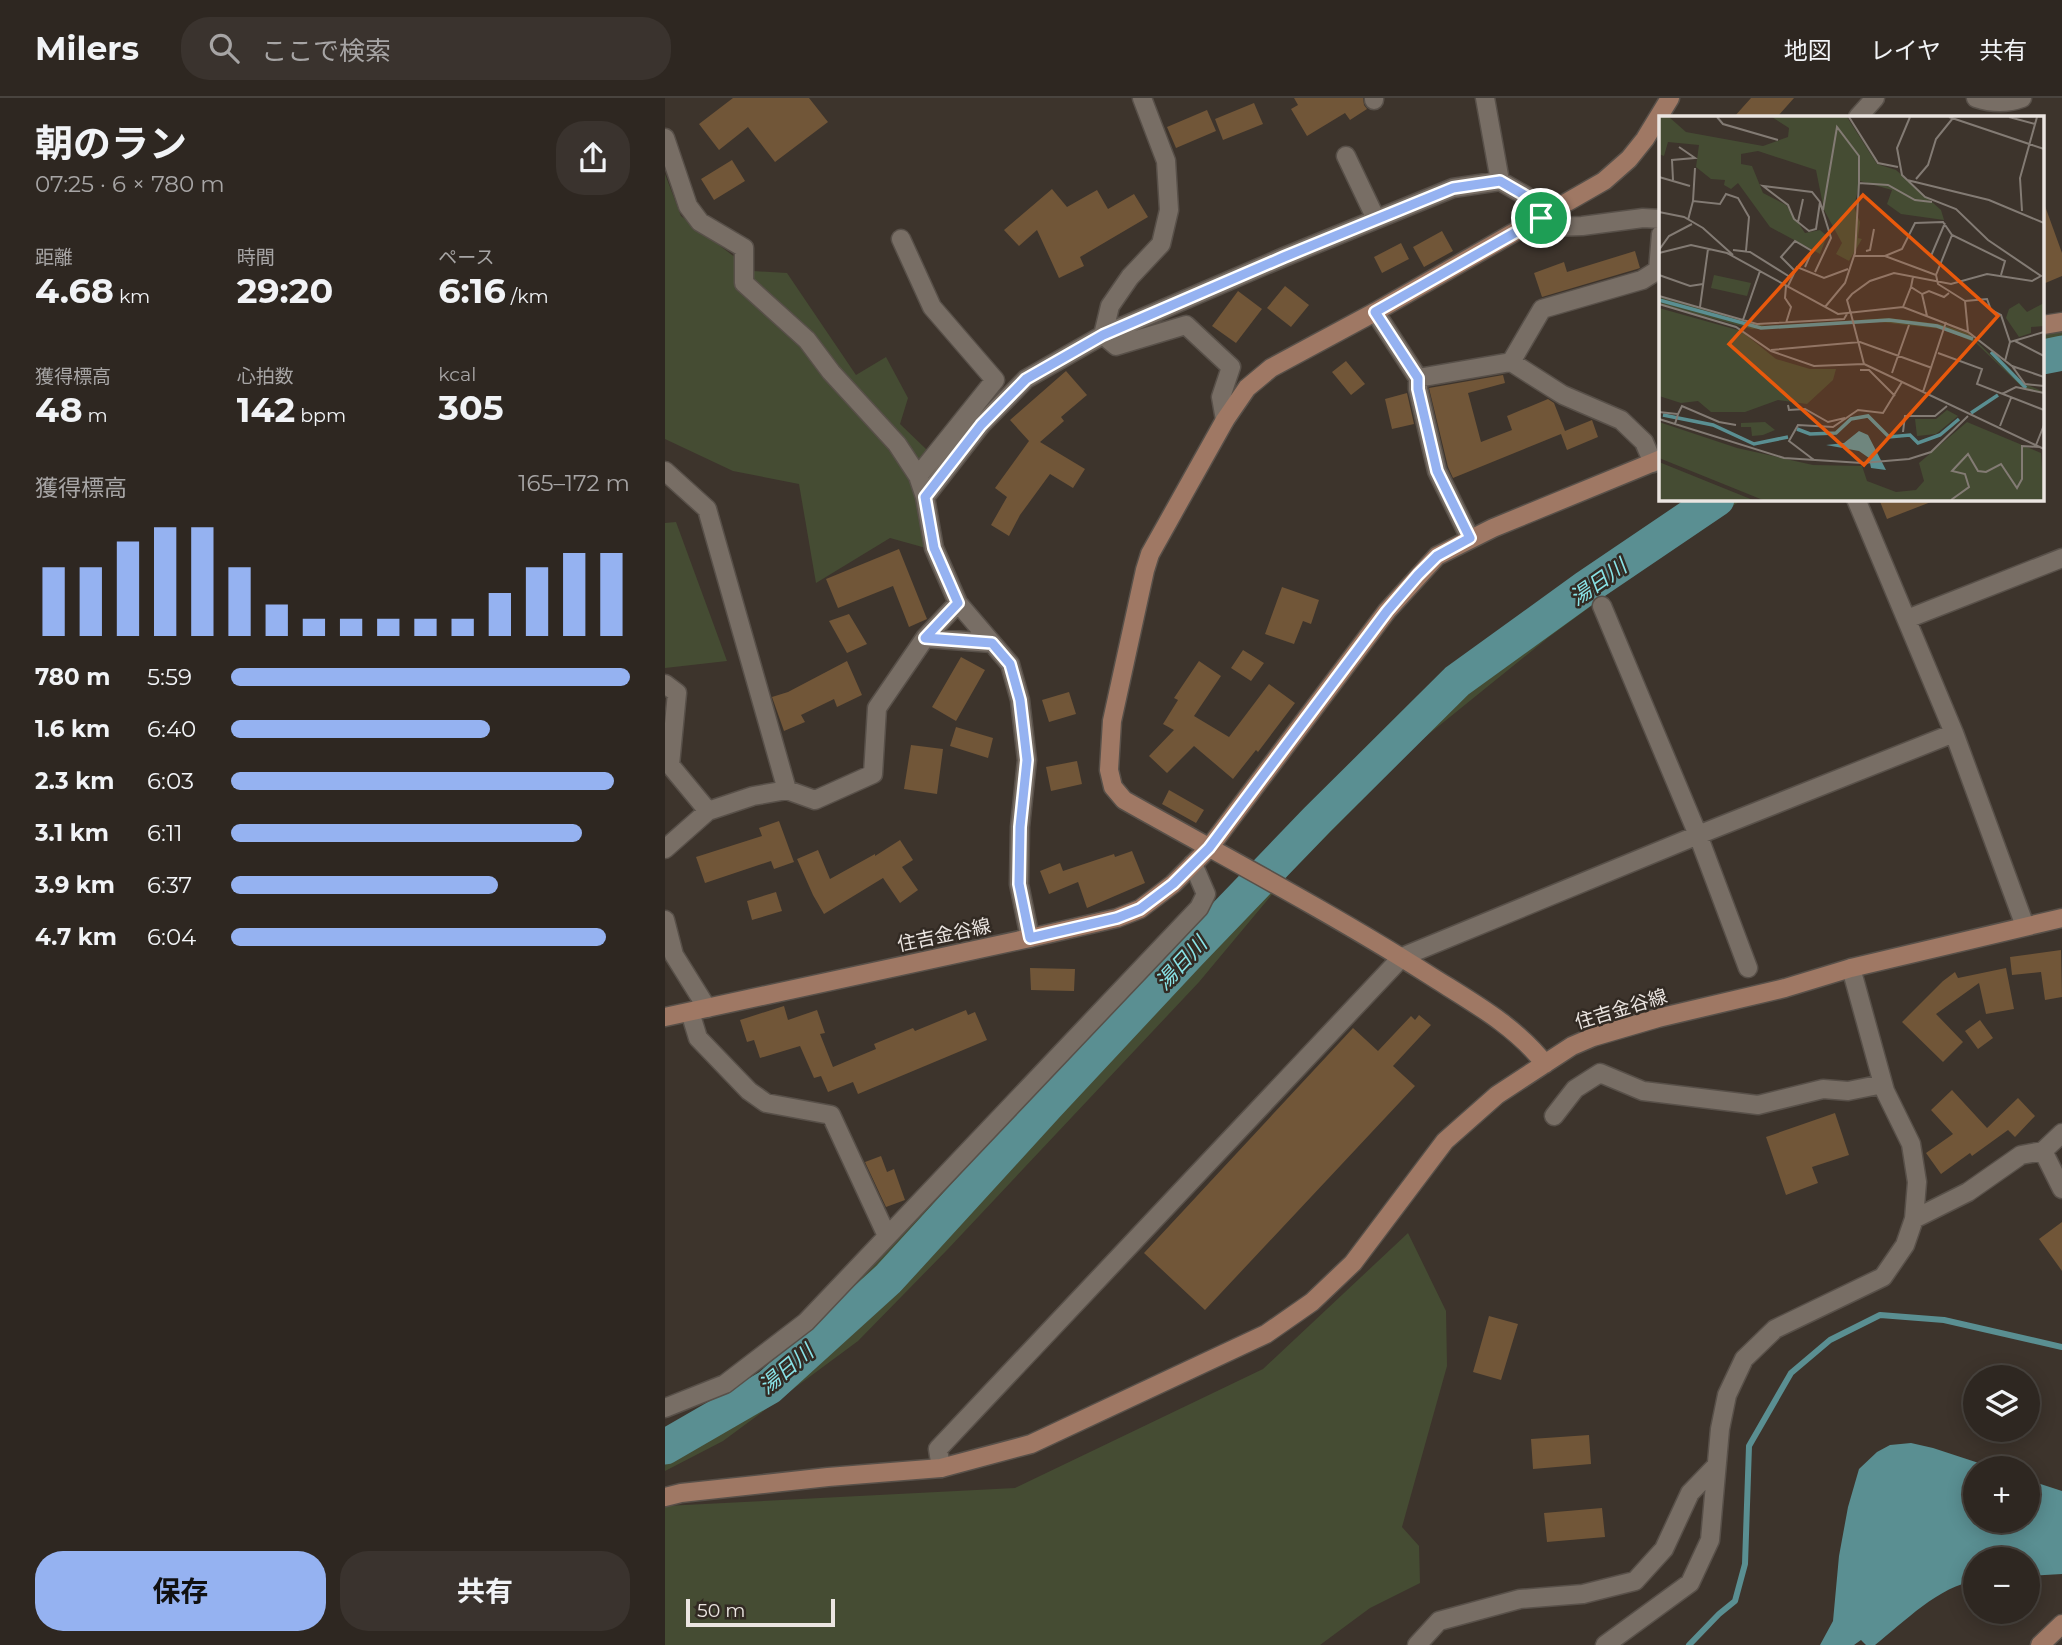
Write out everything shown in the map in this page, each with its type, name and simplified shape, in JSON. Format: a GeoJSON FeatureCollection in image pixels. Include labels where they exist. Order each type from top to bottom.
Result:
{"type":"FeatureCollection","features":[{"type":"Feature","properties":{"kind":"main road"},"geometry":{"type":"LineString","coordinates":[[1545,1064],[1527,1043],[1494,1016],[1402,957],[1280,885],[1124,800],[1113,787],[1109,770],[1112,721],[1145,570],[1162,531],[1224,420],[1247,388],[1271,368],[1604,181],[1629,159],[1645,139],[1670,98]]}},
{"type":"Feature","properties":{"kind":"main road","name":"住吉金谷線"},"geometry":{"type":"LineString","coordinates":[[665,1017],[1030,938],[1117,918],[1140,909],[1173,884],[1209,848],[1379,622],[1437,556],[1470,538],[1657,461]]}},
{"type":"Feature","properties":{"kind":"main road","name":"住吉金谷線"},"geometry":{"type":"LineString","coordinates":[[665,1497],[828,1477],[941,1468],[1031,1444],[1266,1334],[1312,1302],[1353,1263],[1445,1141],[1497,1096],[1572,1046],[1593,1037],[1692,1009],[2062,918]]}},
{"type":"Feature","properties":{"kind":"main road"},"geometry":{"type":"LineString","coordinates":[[2040,1645],[2062,1624]]}},
{"type":"Feature","properties":{"kind":"street"},"geometry":{"type":"LineString","coordinates":[[1103,335],[1110,306],[1130,277],[1161,244],[1169,210],[1166,162],[1142,98]]}},
{"type":"Feature","properties":{"kind":"street"},"geometry":{"type":"LineString","coordinates":[[1485,98],[1500,181]]}},
{"type":"Feature","properties":{"kind":"street"},"geometry":{"type":"LineString","coordinates":[[1859,116],[1875,98]]}},
{"type":"Feature","properties":{"kind":"street"},"geometry":{"type":"LineString","coordinates":[[1976,98],[1990,103],[2022,98]]}},
{"type":"Feature","properties":{"kind":"street"},"geometry":{"type":"LineString","coordinates":[[665,138],[688,206],[700,222],[744,248],[744,283],[807,340],[831,372],[897,444],[918,475],[925,497],[934,548],[958,603],[1010,664],[1020,700],[1027,760],[1020,827],[1019,884],[1030,938]]}},
{"type":"Feature","properties":{"kind":"street"},"geometry":{"type":"LineString","coordinates":[[1346,156],[1376,219]]}},
{"type":"Feature","properties":{"kind":"street"},"geometry":{"type":"LineString","coordinates":[[925,497],[981,425],[1026,379],[1103,335],[1453,188],[1500,181],[1526,196],[1541,218],[1553,227],[1643,218],[1659,219]]}},
{"type":"Feature","properties":{"kind":"street"},"geometry":{"type":"LineString","coordinates":[[901,239],[932,307],[995,380],[918,475]]}},
{"type":"Feature","properties":{"kind":"street"},"geometry":{"type":"LineString","coordinates":[[1511,362],[1542,309],[1642,279],[1658,270],[1659,258]]}},
{"type":"Feature","properties":{"kind":"street"},"geometry":{"type":"LineString","coordinates":[[1375,312],[1418,378],[1418,389],[1437,471],[1470,538]]}},
{"type":"Feature","properties":{"kind":"street"},"geometry":{"type":"LineString","coordinates":[[1103,335],[1116,346],[1186,325],[1231,367],[1221,397],[1224,420]]}},
{"type":"Feature","properties":{"kind":"street"},"geometry":{"type":"LineString","coordinates":[[1418,378],[1511,362],[1563,395],[1622,420],[1644,442],[1657,461]]}},
{"type":"Feature","properties":{"kind":"street"},"geometry":{"type":"LineString","coordinates":[[665,471],[707,509],[787,790]]}},
{"type":"Feature","properties":{"kind":"street"},"geometry":{"type":"LineString","coordinates":[[1856,500],[1954,733],[2025,926]]}},
{"type":"Feature","properties":{"kind":"street"},"geometry":{"type":"LineString","coordinates":[[1907,619],[2062,558]]}},
{"type":"Feature","properties":{"kind":"street"},"geometry":{"type":"LineString","coordinates":[[665,849],[708,811],[753,796],[787,790],[815,800],[873,774],[877,708],[925,638],[958,603]]}},
{"type":"Feature","properties":{"kind":"street"},"geometry":{"type":"LineString","coordinates":[[1602,606],[1698,835],[1748,968]]}},
{"type":"Feature","properties":{"kind":"street"},"geometry":{"type":"LineString","coordinates":[[925,638],[992,643]]}},
{"type":"Feature","properties":{"kind":"street"},"geometry":{"type":"LineString","coordinates":[[665,684],[677,693],[670,765],[708,811]]}},
{"type":"Feature","properties":{"kind":"street"},"geometry":{"type":"LineString","coordinates":[[941,1468],[938,1449],[1402,957],[1954,733]]}},
{"type":"Feature","properties":{"kind":"street"},"geometry":{"type":"LineString","coordinates":[[665,1408],[725,1384],[806,1322],[1199,908],[1206,894],[1193,864]]}},
{"type":"Feature","properties":{"kind":"street"},"geometry":{"type":"LineString","coordinates":[[665,920],[669,947],[699,1010],[698,1038],[749,1091],[766,1103],[831,1115],[887,1236]]}},
{"type":"Feature","properties":{"kind":"street"},"geometry":{"type":"LineString","coordinates":[[1605,1645],[1690,1583],[1710,1540],[1720,1429],[1727,1395],[1744,1359],[1775,1329],[1883,1277],[1905,1245],[1914,1219],[1917,1182],[1911,1144],[1883,1084],[1851,968]]}},
{"type":"Feature","properties":{"kind":"street"},"geometry":{"type":"LineString","coordinates":[[1554,1116],[1574,1089],[1600,1073],[1643,1091],[1758,1105],[1823,1089],[1848,1091],[1883,1084]]}},
{"type":"Feature","properties":{"kind":"street"},"geometry":{"type":"LineString","coordinates":[[1914,1219],[1968,1192],[2021,1155],[2043,1151],[2062,1133]]}},
{"type":"Feature","properties":{"kind":"street"},"geometry":{"type":"LineString","coordinates":[[2043,1151],[2062,1189]]}},
{"type":"Feature","properties":{"kind":"street"},"geometry":{"type":"LineString","coordinates":[[1417,1645],[1439,1621],[1520,1599],[1583,1594],[1635,1581],[1664,1549],[1690,1493],[1716,1466]]}},
{"type":"Feature","properties":{"kind":"green space"},"geometry":{"type":"Polygon","coordinates":[[[665,174],[681,216],[753,271],[787,273],[856,375],[886,357],[908,398],[900,424],[926,449],[926,548],[890,538],[816,583],[799,484],[733,471],[665,439],[665,174]]]}},
{"type":"Feature","properties":{"kind":"green space"},"geometry":{"type":"Polygon","coordinates":[[[2062,332],[2062,367],[2045,371],[2045,335],[2062,332]]]}},
{"type":"Feature","properties":{"kind":"green space"},"geometry":{"type":"Polygon","coordinates":[[[1694,500],[1742,500],[1703,524],[1549,637],[1419,742],[1289,874],[1199,982],[858,1341],[723,1441],[665,1471],[665,1427],[781,1359],[971,1153],[1285,840],[1343,773],[1442,676],[1561,589],[1694,500]]]}},
{"type":"Feature","properties":{"kind":"green space"},"geometry":{"type":"Polygon","coordinates":[[[676,522],[727,661],[665,668],[665,523],[676,522]]]}},
{"type":"Feature","properties":{"kind":"green space"},"geometry":{"type":"Polygon","coordinates":[[[1408,1233],[1446,1311],[1447,1366],[1402,1527],[1419,1546],[1420,1583],[1370,1608],[1320,1645],[665,1645],[665,1506],[1015,1488],[1263,1369],[1408,1233]]]}},
{"type":"Feature","properties":{"kind":"water"},"geometry":{"type":"Polygon","coordinates":[[[1911,1443],[1963,1458],[1963,1533],[2040,1533],[2040,1484],[2062,1491],[2062,1574],[2040,1575],[2040,1547],[1963,1547],[1963,1584],[1936,1597],[1875,1645],[1866,1645],[1861,1640],[1854,1645],[1820,1645],[1833,1621],[1839,1556],[1848,1507],[1859,1469],[1877,1452],[1890,1445],[1911,1443]]]}},
{"type":"Feature","properties":{"kind":"building"},"geometry":{"type":"Polygon","coordinates":[[[733,98],[809,98],[828,122],[775,162],[748,127],[719,150],[699,124],[733,98]]]}},
{"type":"Feature","properties":{"kind":"building"},"geometry":{"type":"Polygon","coordinates":[[[1294,98],[1363,98],[1367,109],[1350,120],[1345,113],[1307,136],[1291,109],[1298,105],[1294,98]]]}},
{"type":"Feature","properties":{"kind":"building"},"geometry":{"type":"Polygon","coordinates":[[[1751,98],[1794,98],[1778,116],[1735,116],[1751,98]]]}},
{"type":"Feature","properties":{"kind":"building"},"geometry":{"type":"Polygon","coordinates":[[[1254,103],[1263,124],[1223,140],[1215,119],[1254,103]]]}},
{"type":"Feature","properties":{"kind":"building"},"geometry":{"type":"Polygon","coordinates":[[[1207,110],[1216,131],[1176,148],[1167,127],[1207,110]]]}},
{"type":"Feature","properties":{"kind":"building"},"geometry":{"type":"Polygon","coordinates":[[[732,160],[745,181],[714,200],[701,179],[732,160]]]}},
{"type":"Feature","properties":{"kind":"building"},"geometry":{"type":"Polygon","coordinates":[[[1052,189],[1067,207],[1097,190],[1108,209],[1134,194],[1148,217],[1080,257],[1084,266],[1059,278],[1037,230],[1019,246],[1004,230],[1052,189]]]}},
{"type":"Feature","properties":{"kind":"building"},"geometry":{"type":"Polygon","coordinates":[[[2045,206],[2062,253],[2062,276],[2045,283],[2045,206]]]}},
{"type":"Feature","properties":{"kind":"building"},"geometry":{"type":"Polygon","coordinates":[[[1442,231],[1453,251],[1424,267],[1413,247],[1442,231]]]}},
{"type":"Feature","properties":{"kind":"building"},"geometry":{"type":"Polygon","coordinates":[[[1401,243],[1409,259],[1382,273],[1374,257],[1401,243]]]}},
{"type":"Feature","properties":{"kind":"building"},"geometry":{"type":"Polygon","coordinates":[[[1635,251],[1640,268],[1542,297],[1534,273],[1564,262],[1567,272],[1635,251]]]}},
{"type":"Feature","properties":{"kind":"building"},"geometry":{"type":"Polygon","coordinates":[[[1285,286],[1309,305],[1291,327],[1267,308],[1285,286]]]}},
{"type":"Feature","properties":{"kind":"building"},"geometry":{"type":"Polygon","coordinates":[[[1238,291],[1262,309],[1236,343],[1212,326],[1238,291]]]}},
{"type":"Feature","properties":{"kind":"building"},"geometry":{"type":"Polygon","coordinates":[[[1346,361],[1365,384],[1351,395],[1332,372],[1346,361]]]}},
{"type":"Feature","properties":{"kind":"building"},"geometry":{"type":"Polygon","coordinates":[[[1066,371],[1087,395],[1061,417],[1064,421],[1040,442],[1085,469],[1073,488],[1050,474],[1020,515],[1009,536],[991,525],[1007,497],[995,488],[1029,441],[1010,420],[1066,371]]]}},
{"type":"Feature","properties":{"kind":"building"},"geometry":{"type":"Polygon","coordinates":[[[1503,375],[1505,383],[1468,393],[1481,442],[1512,430],[1507,416],[1548,399],[1554,403],[1565,431],[1592,420],[1598,437],[1567,450],[1561,434],[1453,478],[1429,388],[1503,375]]]}},
{"type":"Feature","properties":{"kind":"building"},"geometry":{"type":"Polygon","coordinates":[[[1407,393],[1414,424],[1392,429],[1385,399],[1407,393]]]}},
{"type":"Feature","properties":{"kind":"building"},"geometry":{"type":"Polygon","coordinates":[[[1879,500],[1936,500],[1887,519],[1879,500]]]}},
{"type":"Feature","properties":{"kind":"building"},"geometry":{"type":"Polygon","coordinates":[[[899,549],[927,619],[909,627],[893,586],[838,608],[826,579],[899,549]]]}},
{"type":"Feature","properties":{"kind":"building"},"geometry":{"type":"Polygon","coordinates":[[[1282,587],[1319,600],[1311,624],[1303,621],[1294,644],[1265,634],[1282,587]]]}},
{"type":"Feature","properties":{"kind":"building"},"geometry":{"type":"Polygon","coordinates":[[[849,614],[867,644],[847,653],[829,621],[849,614]]]}},
{"type":"Feature","properties":{"kind":"building"},"geometry":{"type":"Polygon","coordinates":[[[1243,650],[1264,663],[1251,681],[1231,668],[1243,650]]]}},
{"type":"Feature","properties":{"kind":"building"},"geometry":{"type":"Polygon","coordinates":[[[961,657],[985,670],[956,721],[932,707],[961,657]]]}},
{"type":"Feature","properties":{"kind":"building"},"geometry":{"type":"Polygon","coordinates":[[[847,661],[862,695],[837,707],[834,699],[801,715],[805,722],[784,731],[772,697],[788,692],[847,661]]]}},
{"type":"Feature","properties":{"kind":"building"},"geometry":{"type":"Polygon","coordinates":[[[1199,661],[1221,676],[1194,716],[1229,737],[1269,684],[1295,703],[1258,752],[1256,750],[1233,779],[1194,746],[1167,773],[1149,756],[1174,730],[1163,724],[1178,700],[1174,698],[1199,661]]]}},
{"type":"Feature","properties":{"kind":"building"},"geometry":{"type":"Polygon","coordinates":[[[1069,692],[1076,714],[1049,722],[1042,700],[1069,692]]]}},
{"type":"Feature","properties":{"kind":"building"},"geometry":{"type":"Polygon","coordinates":[[[956,727],[993,738],[988,758],[950,746],[956,727]]]}},
{"type":"Feature","properties":{"kind":"building"},"geometry":{"type":"Polygon","coordinates":[[[911,745],[943,749],[937,794],[904,789],[911,745]]]}},
{"type":"Feature","properties":{"kind":"building"},"geometry":{"type":"Polygon","coordinates":[[[1077,761],[1082,784],[1051,791],[1046,767],[1077,761]]]}},
{"type":"Feature","properties":{"kind":"building"},"geometry":{"type":"Polygon","coordinates":[[[1169,790],[1204,810],[1196,823],[1162,804],[1169,790]]]}},
{"type":"Feature","properties":{"kind":"building"},"geometry":{"type":"Polygon","coordinates":[[[779,821],[794,862],[774,869],[771,861],[705,883],[696,857],[762,836],[759,828],[779,821]]]}},
{"type":"Feature","properties":{"kind":"building"},"geometry":{"type":"Polygon","coordinates":[[[900,840],[913,860],[902,867],[918,890],[900,903],[883,878],[824,914],[797,859],[818,850],[830,879],[900,840]]]}},
{"type":"Feature","properties":{"kind":"building"},"geometry":{"type":"Polygon","coordinates":[[[1132,851],[1145,883],[1087,908],[1078,882],[1049,894],[1040,871],[1060,863],[1063,871],[1114,854],[1115,857],[1132,851]]]}},
{"type":"Feature","properties":{"kind":"building"},"geometry":{"type":"Polygon","coordinates":[[[776,892],[782,911],[752,920],[747,901],[776,892]]]}},
{"type":"Feature","properties":{"kind":"building"},"geometry":{"type":"Polygon","coordinates":[[[2061,950],[2062,997],[2045,1000],[2041,972],[2012,975],[2010,957],[2061,950]]]}},
{"type":"Feature","properties":{"kind":"building"},"geometry":{"type":"Polygon","coordinates":[[[1030,968],[1075,969],[1074,991],[1031,990],[1030,968]]]}},
{"type":"Feature","properties":{"kind":"building"},"geometry":{"type":"Polygon","coordinates":[[[2006,968],[2014,1009],[1986,1014],[1979,983],[1936,1014],[1963,1042],[1943,1062],[1902,1022],[1955,972],[1958,978],[2006,968]]]}},
{"type":"Feature","properties":{"kind":"building"},"geometry":{"type":"Polygon","coordinates":[[[784,1006],[788,1020],[817,1010],[825,1033],[820,1034],[833,1067],[876,1049],[874,1044],[966,1010],[968,1015],[975,1012],[987,1040],[858,1094],[853,1082],[828,1092],[821,1076],[814,1078],[800,1046],[760,1058],[754,1040],[747,1042],[740,1020],[784,1006]]]}},
{"type":"Feature","properties":{"kind":"building"},"geometry":{"type":"Polygon","coordinates":[[[1419,1015],[1431,1025],[1393,1066],[1415,1086],[1205,1310],[1144,1253],[1353,1028],[1378,1051],[1411,1016],[1415,1020],[1419,1015]]]}},
{"type":"Feature","properties":{"kind":"building"},"geometry":{"type":"Polygon","coordinates":[[[1980,1020],[1993,1038],[1978,1049],[1965,1031],[1980,1020]]]}},
{"type":"Feature","properties":{"kind":"building"},"geometry":{"type":"Polygon","coordinates":[[[1952,1090],[1987,1128],[2018,1098],[2035,1116],[2015,1137],[2008,1130],[1941,1174],[1926,1153],[1953,1134],[1931,1110],[1952,1090]]]}},
{"type":"Feature","properties":{"kind":"building"},"geometry":{"type":"Polygon","coordinates":[[[1835,1113],[1849,1155],[1812,1167],[1818,1183],[1786,1195],[1766,1137],[1835,1113]]]}},
{"type":"Feature","properties":{"kind":"building"},"geometry":{"type":"Polygon","coordinates":[[[881,1156],[887,1172],[894,1169],[905,1200],[886,1207],[865,1162],[881,1156]]]}},
{"type":"Feature","properties":{"kind":"building"},"geometry":{"type":"Polygon","coordinates":[[[2062,1222],[2062,1271],[2039,1239],[2062,1222]]]}},
{"type":"Feature","properties":{"kind":"building"},"geometry":{"type":"Polygon","coordinates":[[[1489,1316],[1518,1324],[1501,1380],[1473,1372],[1489,1316]]]}},
{"type":"Feature","properties":{"kind":"building"},"geometry":{"type":"Polygon","coordinates":[[[1589,1435],[1591,1464],[1533,1469],[1531,1439],[1589,1435]]]}},
{"type":"Feature","properties":{"kind":"building"},"geometry":{"type":"Polygon","coordinates":[[[1602,1508],[1605,1537],[1547,1542],[1544,1513],[1602,1508]]]}},
{"type":"Feature","properties":{"kind":"waterway","name":"湯日川"},"geometry":{"type":"LineString","coordinates":[[2045,357],[2062,353]]}},
{"type":"Feature","properties":{"kind":"waterway","name":"湯日川"},"geometry":{"type":"LineString","coordinates":[[665,1447],[769,1387],[888,1279],[1189,953],[1317,820],[1457,681],[1587,587],[1716,500]]}},
{"type":"Feature","properties":{"kind":"waterway"},"geometry":{"type":"LineString","coordinates":[[1689,1645],[1735,1601],[1745,1564],[1749,1446],[1791,1373],[1830,1340],[1880,1315],[1944,1320],[2062,1347]]}},
{"type":"Feature","properties":{"kind":"route"},"geometry":{"type":"LineString","coordinates":[[1500,181],[1526,196],[1541,218],[1375,312],[1418,378],[1418,389],[1437,471],[1470,538],[1437,556],[1387,611],[1209,848],[1173,884],[1140,909],[1117,918],[1030,938],[1019,884],[1020,827],[1027,760],[1020,700],[1010,664],[992,643],[925,638],[958,603],[934,548],[925,497],[981,425],[1026,379],[1103,335],[1453,188],[1500,181]]}}]}
